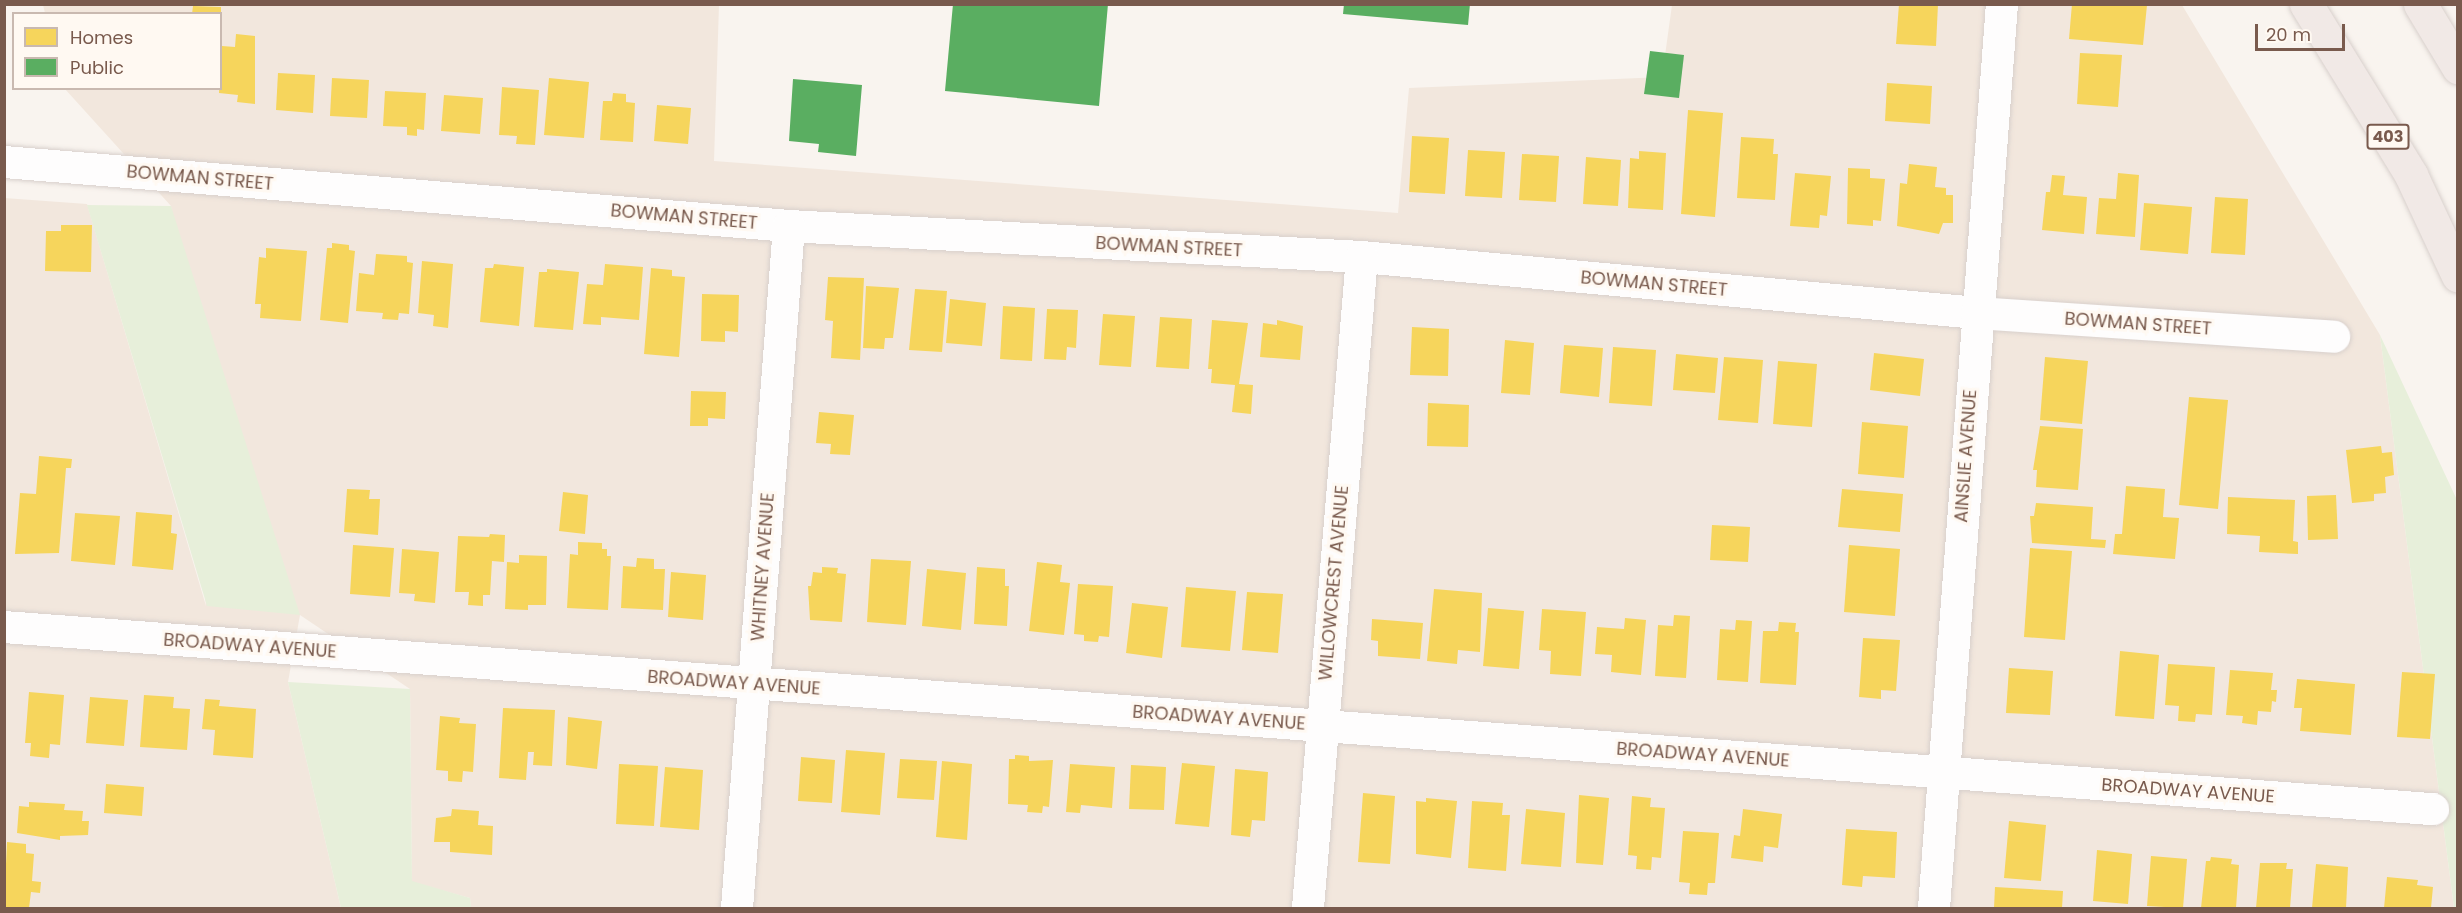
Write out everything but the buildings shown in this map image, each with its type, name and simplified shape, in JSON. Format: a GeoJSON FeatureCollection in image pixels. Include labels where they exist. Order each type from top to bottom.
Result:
{"type":"FeatureCollection","features":[{"type":"Feature","properties":{"kind":"highway","name":"403"},"geometry":{"type":"LineString","coordinates":[[2306,4],[2410,175],[2457,276]]}},
{"type":"Feature","properties":{"kind":"highway"},"geometry":{"type":"LineString","coordinates":[[2420,4],[2457,67]]}},
{"type":"Feature","properties":{"kind":"street","name":"AINSLIE AVENUE"},"geometry":{"type":"LineString","coordinates":[[1934,909],[1942,774],[2002,4]]}},
{"type":"Feature","properties":{"kind":"street","name":"BOWMAN STREET"},"geometry":{"type":"LineString","coordinates":[[4,162],[789,226],[1362,257],[1977,313],[2334,337]]}},
{"type":"Feature","properties":{"kind":"street","name":"WHITNEY AVENUE"},"geometry":{"type":"LineString","coordinates":[[737,909],[789,226]]}},
{"type":"Feature","properties":{"kind":"street","name":"WILLOWCREST AVENUE"},"geometry":{"type":"LineString","coordinates":[[1308,909],[1321,726],[1362,257]]}},
{"type":"Feature","properties":{"kind":"street","name":"BROADWAY AVENUE"},"geometry":{"type":"LineString","coordinates":[[4,627],[2433,809]]}},
{"type":"Feature","properties":{"kind":"shaded area"},"geometry":{"type":"Polygon","coordinates":[[[43,5],[719,5],[714,161],[1398,213],[1409,88],[1662,77],[1672,5],[2182,5],[2380,335],[2454,908],[471,908],[470,898],[412,882],[410,689],[300,615],[288,682],[341,908],[5,908],[4,198],[87,204],[206,606],[171,206],[66,90],[222,90],[222,12],[45,12],[43,5]]]}},
{"type":"Feature","properties":{"kind":"green space"},"geometry":{"type":"Polygon","coordinates":[[[87,205],[171,206],[300,615],[207,606],[87,205]]]}},
{"type":"Feature","properties":{"kind":"green space"},"geometry":{"type":"Polygon","coordinates":[[[2380,335],[2457,500],[2457,908],[2454,908],[2380,335]]]}},
{"type":"Feature","properties":{"kind":"green space"},"geometry":{"type":"Polygon","coordinates":[[[288,682],[410,689],[412,881],[470,898],[471,908],[341,908],[288,682]]]}}]}
